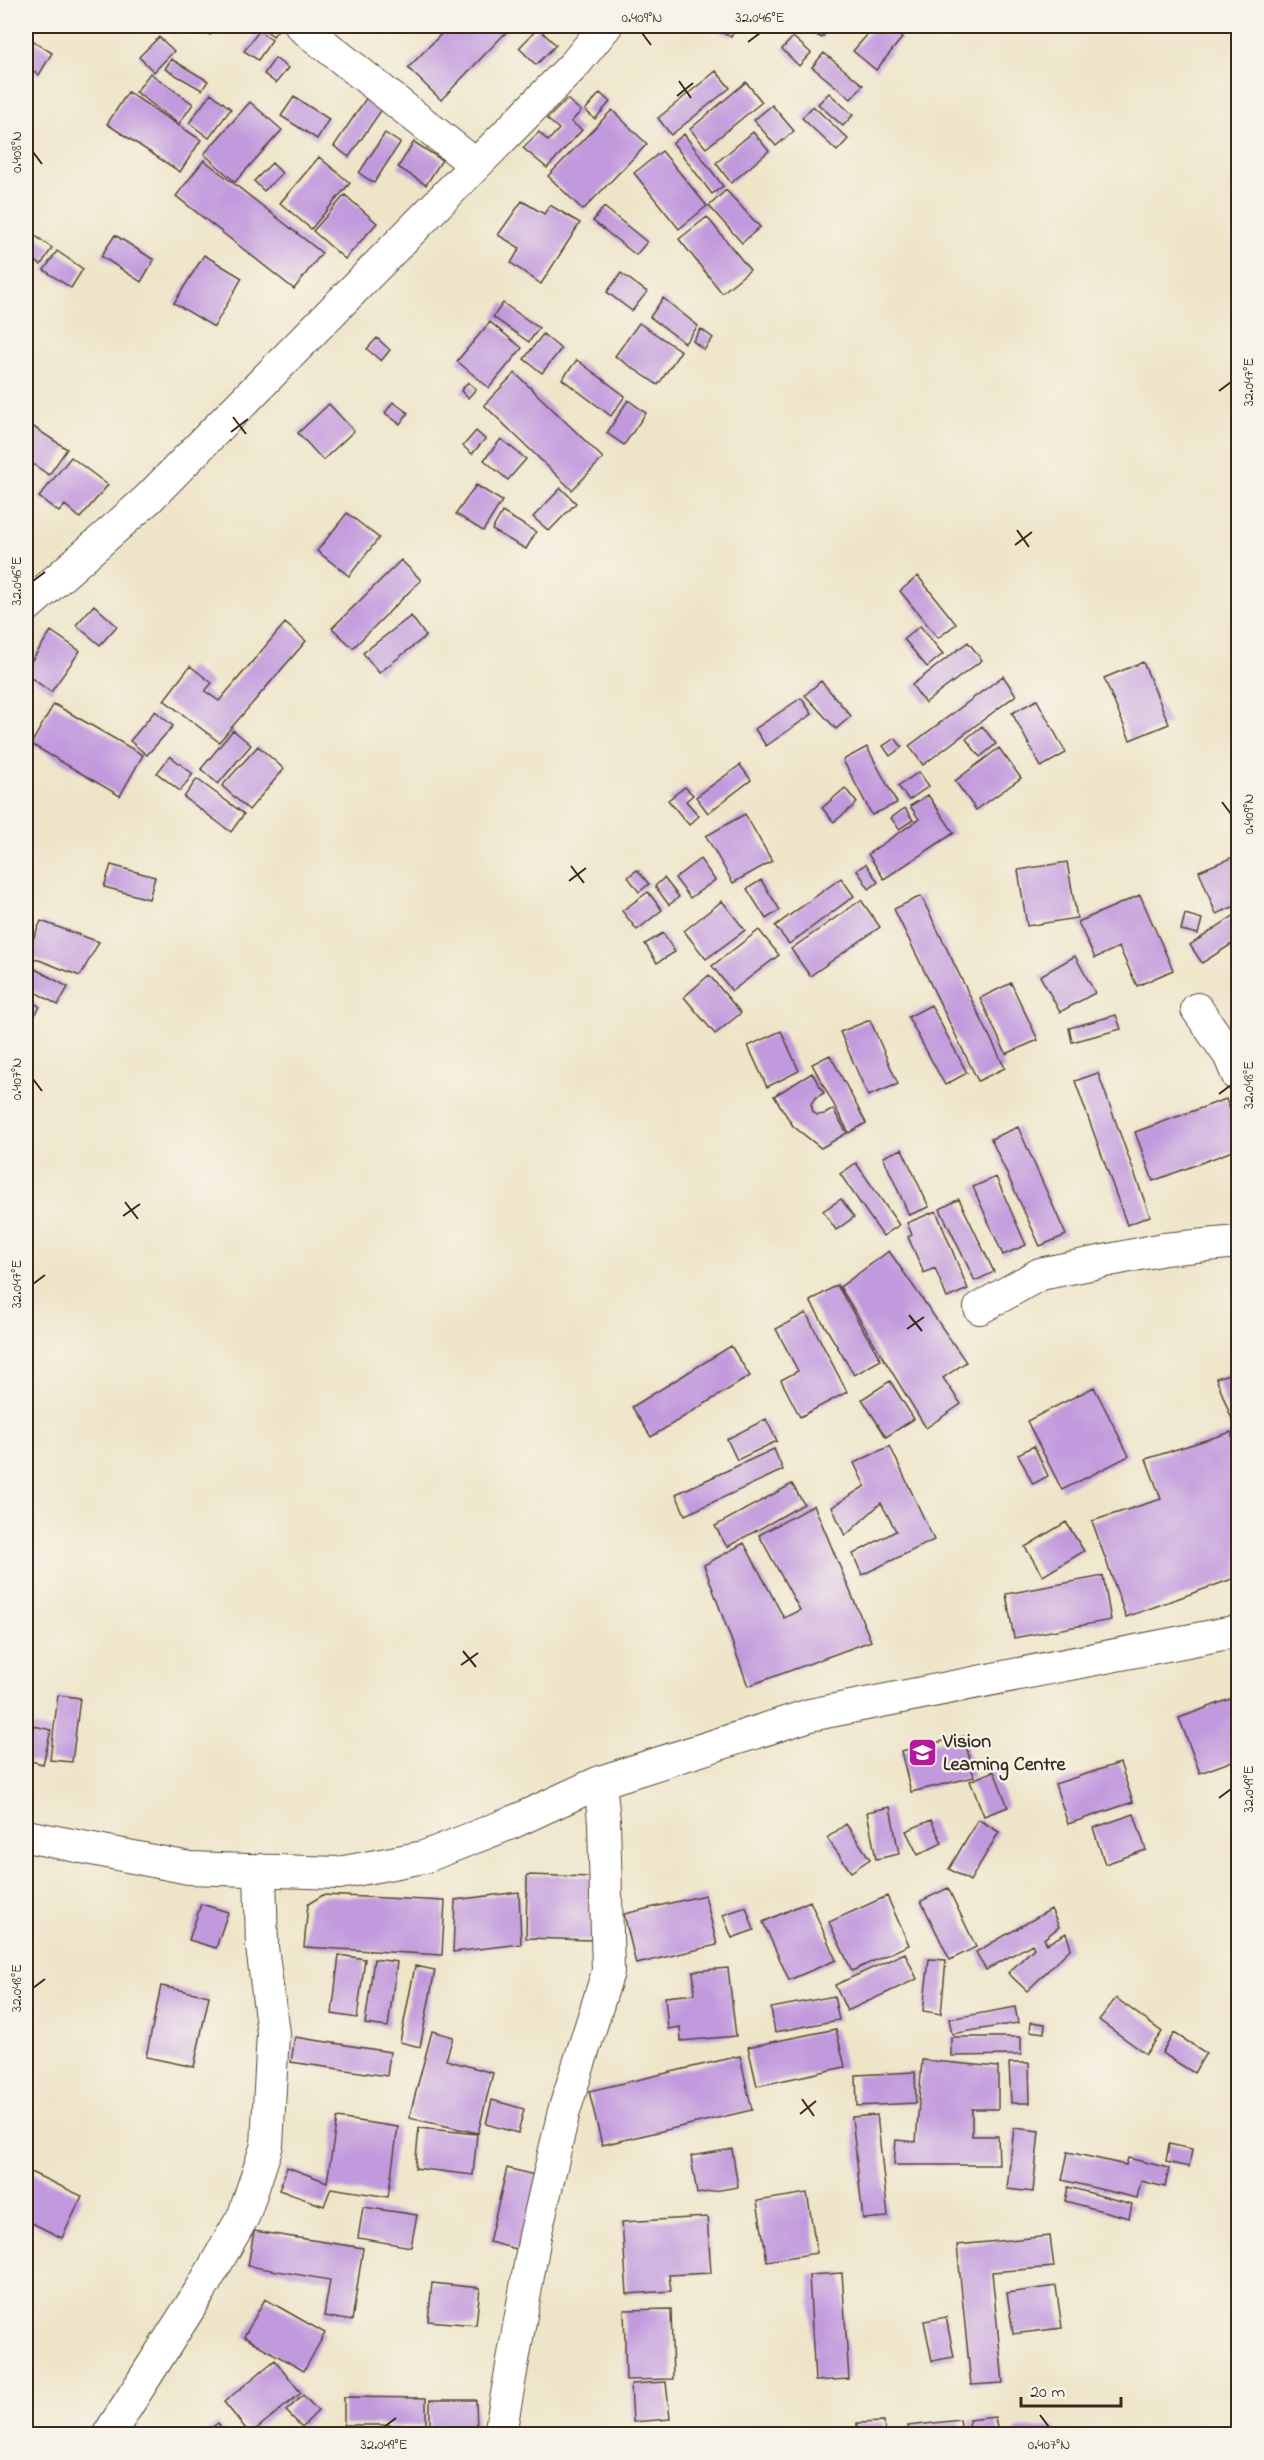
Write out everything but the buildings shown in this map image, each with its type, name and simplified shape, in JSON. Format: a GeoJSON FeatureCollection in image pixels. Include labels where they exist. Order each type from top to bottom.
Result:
{"type":"FeatureCollection","features":[{"type":"Feature","properties":{"kind":"street"},"geometry":{"type":"LineString","coordinates":[[301,26],[476,165]]}},
{"type":"Feature","properties":{"kind":"street"},"geometry":{"type":"LineString","coordinates":[[26,607],[148,499],[574,65],[606,26]]}},
{"type":"Feature","properties":{"kind":"street"},"geometry":{"type":"LineString","coordinates":[[1197,1009],[1229,1055],[1239,1076]]}},
{"type":"Feature","properties":{"kind":"street"},"geometry":{"type":"LineString","coordinates":[[980,1308],[1040,1274],[1164,1249],[1239,1242]]}},
{"type":"Feature","properties":{"kind":"street"},"geometry":{"type":"LineString","coordinates":[[26,1836],[189,1868],[339,1873],[424,1857],[511,1823],[600,1782],[810,1715],[1239,1631]]}},
{"type":"Feature","properties":{"kind":"street"},"geometry":{"type":"LineString","coordinates":[[500,2434],[535,2236],[564,2111],[608,1972],[604,1821],[600,1782]]}},
{"type":"Feature","properties":{"kind":"street"},"geometry":{"type":"LineString","coordinates":[[109,2434],[202,2288],[244,2215],[267,2145],[273,2033],[262,1947],[260,1870]]}},
{"type":"Feature","properties":{"kind":"place","name":"Vision Learning Centre"},"geometry":{"type":"Point","coordinates":[922,1752]}}]}
